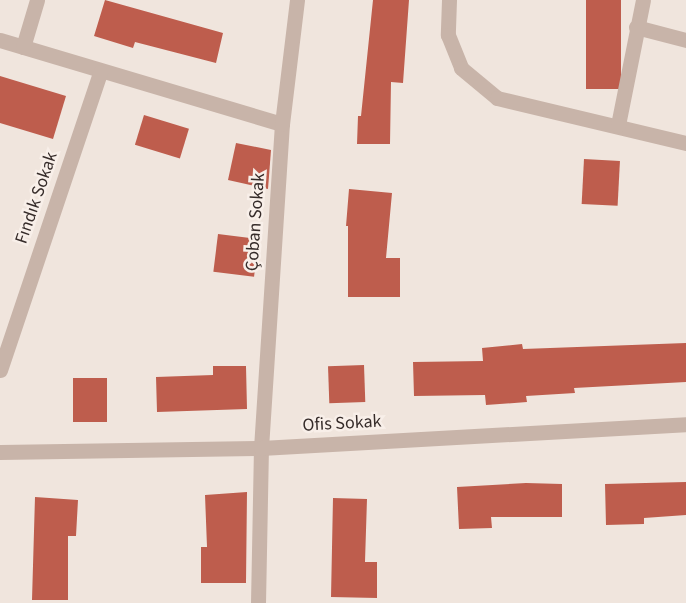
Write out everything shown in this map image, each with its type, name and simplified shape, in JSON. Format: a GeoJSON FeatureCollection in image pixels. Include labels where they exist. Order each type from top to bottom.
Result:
{"type":"FeatureCollection","features":[{"type":"Feature","properties":{"kind":"street"},"geometry":{"type":"LineString","coordinates":[[23,47],[37,0]]}},
{"type":"Feature","properties":{"kind":"street","name":"Çoban Sokak"},"geometry":{"type":"LineString","coordinates":[[258,603],[261,448],[282,124],[297,0]]}},
{"type":"Feature","properties":{"kind":"street"},"geometry":{"type":"LineString","coordinates":[[449,0],[448,35],[461,68],[496,98],[618,125],[686,143]]}},
{"type":"Feature","properties":{"kind":"street"},"geometry":{"type":"LineString","coordinates":[[618,125],[643,0]]}},
{"type":"Feature","properties":{"kind":"street"},"geometry":{"type":"LineString","coordinates":[[636,27],[686,40]]}},
{"type":"Feature","properties":{"kind":"street"},"geometry":{"type":"LineString","coordinates":[[0,40],[100,72],[282,124]]}},
{"type":"Feature","properties":{"kind":"street","name":"Fındık Sokak"},"geometry":{"type":"LineString","coordinates":[[0,370],[100,72]]}},
{"type":"Feature","properties":{"kind":"street","name":"Ofis Sokak"},"geometry":{"type":"LineString","coordinates":[[0,452],[261,448],[686,424]]}},
{"type":"Feature","properties":{"kind":"building"},"geometry":{"type":"Polygon","coordinates":[[[105,0],[223,33],[216,63],[135,42],[133,48],[94,36],[105,0]]]}},
{"type":"Feature","properties":{"kind":"building"},"geometry":{"type":"Polygon","coordinates":[[[373,0],[409,0],[403,83],[391,82],[390,144],[357,144],[358,116],[361,116],[373,0]]]}},
{"type":"Feature","properties":{"kind":"building"},"geometry":{"type":"Polygon","coordinates":[[[586,0],[621,0],[621,89],[586,89],[586,0]]]}},
{"type":"Feature","properties":{"kind":"building"},"geometry":{"type":"Polygon","coordinates":[[[0,76],[66,96],[53,139],[0,123],[0,76]]]}},
{"type":"Feature","properties":{"kind":"building"},"geometry":{"type":"Polygon","coordinates":[[[144,115],[189,129],[180,158],[135,145],[144,115]]]}},
{"type":"Feature","properties":{"kind":"building"},"geometry":{"type":"Polygon","coordinates":[[[236,143],[271,150],[268,189],[228,180],[236,143]]]}},
{"type":"Feature","properties":{"kind":"building"},"geometry":{"type":"Polygon","coordinates":[[[584,159],[620,161],[618,206],[582,204],[584,159]]]}},
{"type":"Feature","properties":{"kind":"building"},"geometry":{"type":"Polygon","coordinates":[[[349,189],[392,193],[386,258],[400,258],[400,297],[348,297],[348,226],[346,226],[349,189]]]}},
{"type":"Feature","properties":{"kind":"building"},"geometry":{"type":"Polygon","coordinates":[[[218,234],[259,239],[254,277],[213,272],[218,234]]]}},
{"type":"Feature","properties":{"kind":"building"},"geometry":{"type":"Polygon","coordinates":[[[686,343],[686,382],[574,388],[575,393],[526,396],[527,402],[486,405],[485,395],[414,396],[413,362],[483,361],[482,348],[522,344],[523,349],[686,343]]]}},
{"type":"Feature","properties":{"kind":"building"},"geometry":{"type":"Polygon","coordinates":[[[364,365],[365,402],[329,403],[328,366],[364,365]]]}},
{"type":"Feature","properties":{"kind":"building"},"geometry":{"type":"Polygon","coordinates":[[[213,366],[246,366],[247,409],[157,412],[156,377],[213,375],[213,366]]]}},
{"type":"Feature","properties":{"kind":"building"},"geometry":{"type":"Polygon","coordinates":[[[73,378],[107,378],[107,422],[73,422],[73,378]]]}},
{"type":"Feature","properties":{"kind":"building"},"geometry":{"type":"Polygon","coordinates":[[[686,482],[686,515],[644,518],[644,524],[606,525],[605,484],[686,482]]]}},
{"type":"Feature","properties":{"kind":"building"},"geometry":{"type":"Polygon","coordinates":[[[526,483],[562,484],[562,517],[491,517],[492,528],[459,529],[457,487],[526,483]]]}},
{"type":"Feature","properties":{"kind":"building"},"geometry":{"type":"Polygon","coordinates":[[[247,492],[246,583],[201,583],[201,547],[207,547],[205,495],[247,492]]]}},
{"type":"Feature","properties":{"kind":"building"},"geometry":{"type":"Polygon","coordinates":[[[35,497],[78,500],[76,536],[68,536],[68,600],[32,600],[35,497]]]}},
{"type":"Feature","properties":{"kind":"building"},"geometry":{"type":"Polygon","coordinates":[[[333,498],[367,499],[365,562],[377,562],[377,598],[331,597],[333,498]]]}}]}
